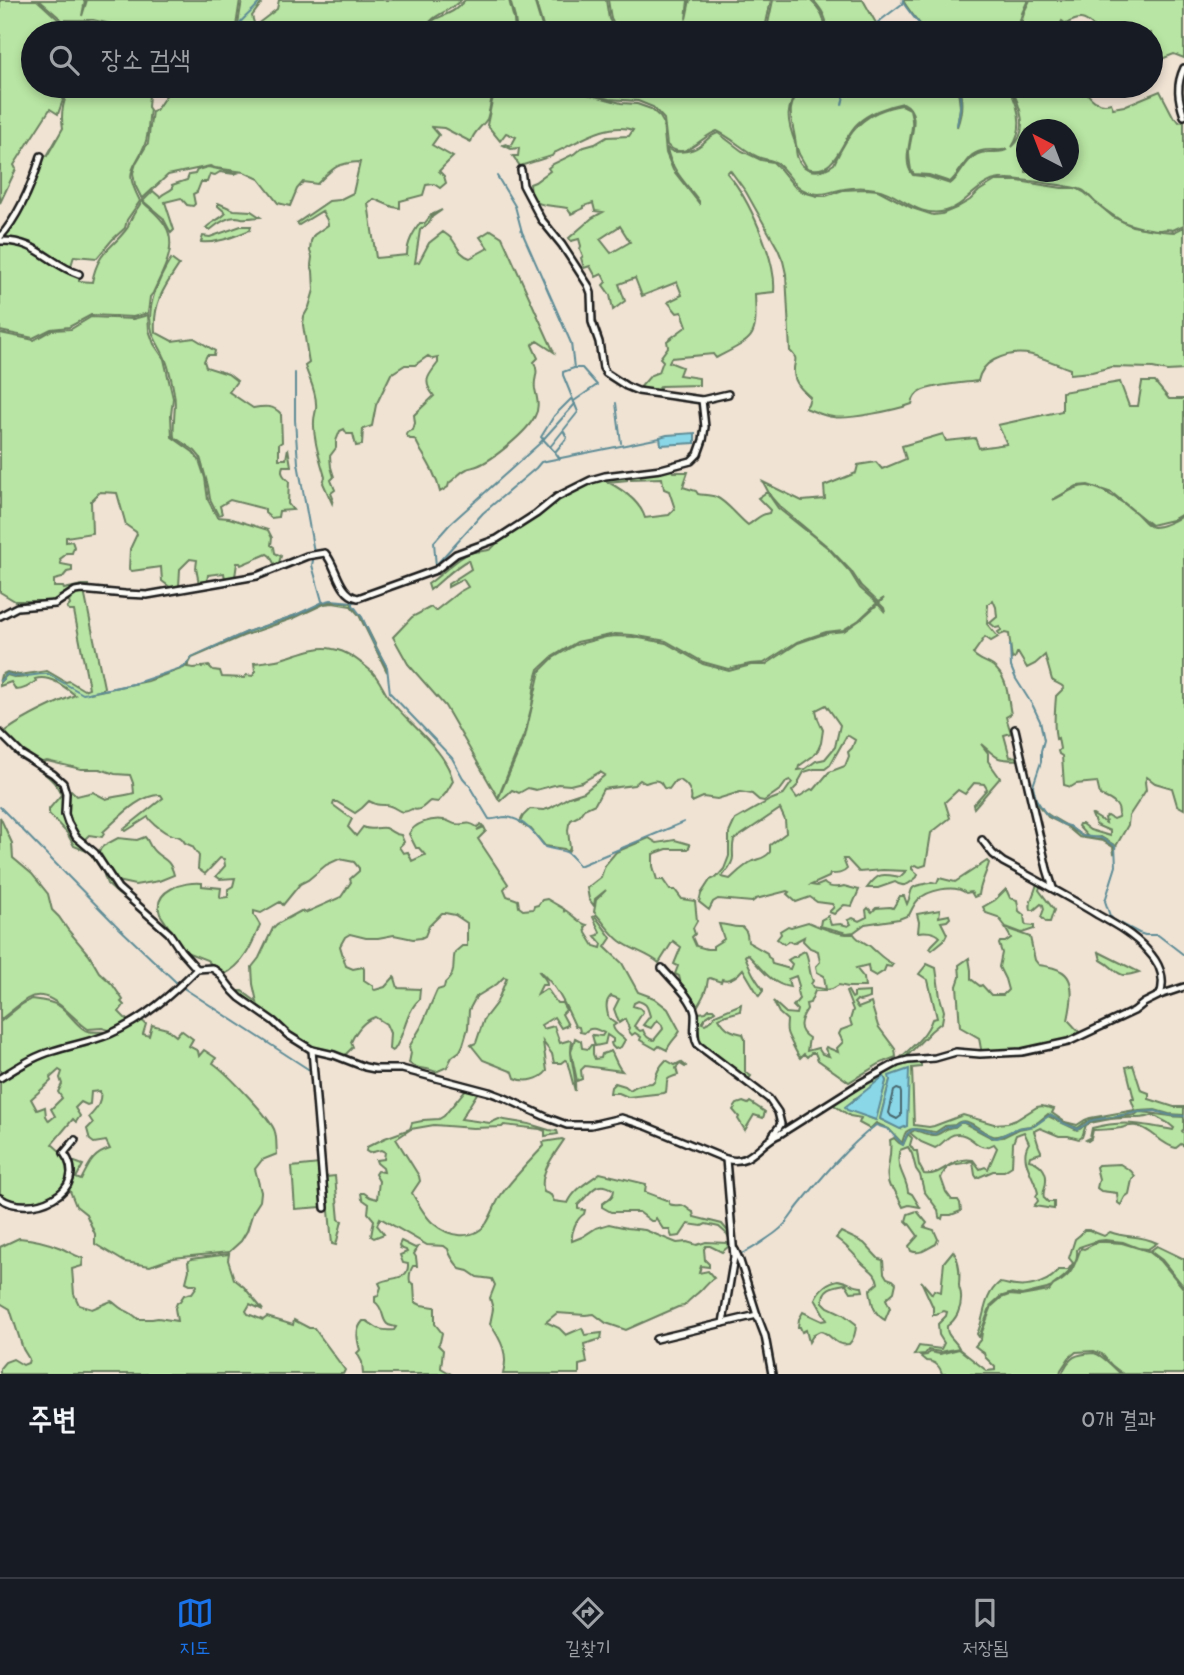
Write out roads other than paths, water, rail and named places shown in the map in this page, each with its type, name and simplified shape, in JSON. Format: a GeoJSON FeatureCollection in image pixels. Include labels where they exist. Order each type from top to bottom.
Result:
{"type":"FeatureCollection","features":[{"type":"Feature","properties":{"kind":"street"},"geometry":{"type":"LineString","coordinates":[[1184,68],[1177,90],[1184,116]]}},
{"type":"Feature","properties":{"kind":"street"},"geometry":{"type":"LineString","coordinates":[[41,156],[15,218],[0,239],[32,247],[67,270],[79,274]]}},
{"type":"Feature","properties":{"kind":"street"},"geometry":{"type":"LineString","coordinates":[[521,170],[523,185],[541,219],[588,285],[591,293],[592,322],[606,373],[638,391],[702,400],[728,394]]}},
{"type":"Feature","properties":{"kind":"street"},"geometry":{"type":"LineString","coordinates":[[0,616],[17,607],[55,604],[80,590],[147,594],[257,576],[322,552],[332,562],[348,594],[358,598],[436,570],[456,554],[497,539],[558,497],[591,480],[661,469],[691,461],[698,454],[703,440],[705,427],[702,400]]}},
{"type":"Feature","properties":{"kind":"street"},"geometry":{"type":"LineString","coordinates":[[1015,729],[1053,888]]}},
{"type":"Feature","properties":{"kind":"street"},"geometry":{"type":"LineString","coordinates":[[0,733],[21,754],[64,783],[65,814],[76,836],[95,853],[118,888],[169,933],[197,969]]}},
{"type":"Feature","properties":{"kind":"street"},"geometry":{"type":"LineString","coordinates":[[982,840],[1003,862],[1132,935],[1154,959],[1163,983],[1160,995]]}},
{"type":"Feature","properties":{"kind":"street"},"geometry":{"type":"LineString","coordinates":[[0,1078],[41,1055],[91,1041],[130,1024],[170,995],[197,969],[212,968],[240,998],[312,1050],[365,1067],[402,1069],[489,1092],[567,1125],[591,1125],[621,1118],[734,1162],[742,1161],[771,1137],[781,1124],[774,1105],[698,1045],[691,1002],[662,968]]}},
{"type":"Feature","properties":{"kind":"street"},"geometry":{"type":"LineString","coordinates":[[771,1137],[897,1063],[956,1052],[1022,1052],[1068,1042],[1160,995],[1184,987]]}},
{"type":"Feature","properties":{"kind":"street"},"geometry":{"type":"LineString","coordinates":[[312,1050],[325,1208]]}},
{"type":"Feature","properties":{"kind":"street"},"geometry":{"type":"LineString","coordinates":[[0,1198],[12,1205],[30,1205],[59,1195],[71,1178],[71,1164],[64,1153],[75,1140]]}},
{"type":"Feature","properties":{"kind":"street"},"geometry":{"type":"LineString","coordinates":[[723,1323],[734,1249],[726,1159]]}},
{"type":"Feature","properties":{"kind":"street"},"geometry":{"type":"LineString","coordinates":[[734,1249],[765,1336],[772,1374]]}},
{"type":"Feature","properties":{"kind":"street"},"geometry":{"type":"LineString","coordinates":[[656,1339],[757,1315]]}},
{"type":"Feature","properties":{"kind":"water"},"geometry":{"type":"Polygon","coordinates":[[[695,433],[695,443],[661,445],[660,437],[695,433]]]}},
{"type":"Feature","properties":{"kind":"water"},"geometry":{"type":"Polygon","coordinates":[[[909,1069],[907,1126],[900,1129],[880,1119],[889,1076],[909,1069]]]}},
{"type":"Feature","properties":{"kind":"water"},"geometry":{"type":"Polygon","coordinates":[[[884,1076],[886,1081],[876,1120],[847,1110],[845,1107],[884,1076]]]}},
{"type":"Feature","properties":{"kind":"waterway"},"geometry":{"type":"LineString","coordinates":[[242,21],[261,0]]}},
{"type":"Feature","properties":{"kind":"waterway"},"geometry":{"type":"LineString","coordinates":[[880,21],[902,4],[903,0]]}},
{"type":"Feature","properties":{"kind":"waterway"},"geometry":{"type":"LineString","coordinates":[[903,2],[917,21]]}},
{"type":"Feature","properties":{"kind":"waterway"},"geometry":{"type":"LineString","coordinates":[[842,105],[844,98]]}},
{"type":"Feature","properties":{"kind":"waterway"},"geometry":{"type":"LineString","coordinates":[[957,125],[960,98]]}},
{"type":"Feature","properties":{"kind":"waterway"},"geometry":{"type":"LineString","coordinates":[[497,176],[515,206],[522,232],[571,343],[574,368],[563,372],[563,375],[578,412],[550,447]]}},
{"type":"Feature","properties":{"kind":"waterway"},"geometry":{"type":"LineString","coordinates":[[574,401],[597,385],[582,368],[575,368]]}},
{"type":"Feature","properties":{"kind":"waterway"},"geometry":{"type":"LineString","coordinates":[[295,373],[298,463],[314,552]]}},
{"type":"Feature","properties":{"kind":"waterway"},"geometry":{"type":"LineString","coordinates":[[560,459],[541,437],[554,416],[571,399]]}},
{"type":"Feature","properties":{"kind":"waterway"},"geometry":{"type":"LineString","coordinates":[[616,403],[621,443]]}},
{"type":"Feature","properties":{"kind":"waterway"},"geometry":{"type":"LineString","coordinates":[[436,567],[434,542],[450,524],[539,444],[575,404]]}},
{"type":"Feature","properties":{"kind":"waterway"},"geometry":{"type":"LineString","coordinates":[[555,452],[567,438],[564,432]]}},
{"type":"Feature","properties":{"kind":"waterway"},"geometry":{"type":"LineString","coordinates":[[436,565],[483,513],[541,462],[660,438]]}},
{"type":"Feature","properties":{"kind":"waterway"},"geometry":{"type":"LineString","coordinates":[[314,556],[312,565],[322,601]]}},
{"type":"Feature","properties":{"kind":"waterway"},"geometry":{"type":"LineString","coordinates":[[0,681],[7,674],[48,674],[83,694],[133,684],[184,667],[192,657],[323,602],[366,599],[432,574]]}},
{"type":"Feature","properties":{"kind":"waterway"},"geometry":{"type":"LineString","coordinates":[[353,602],[387,667],[390,693],[452,758],[489,819],[506,817],[518,820],[538,837],[545,847],[568,853],[579,866],[684,822]]}},
{"type":"Feature","properties":{"kind":"waterway"},"geometry":{"type":"LineString","coordinates":[[1010,645],[1011,667],[1040,721],[1044,740],[1041,762],[1033,786],[1036,799],[1046,814],[1082,836],[1101,838],[1115,846],[1116,866],[1105,901],[1110,916],[1139,933],[1158,935],[1184,955]]}},
{"type":"Feature","properties":{"kind":"waterway"},"geometry":{"type":"LineString","coordinates":[[0,807],[178,984]]}},
{"type":"Feature","properties":{"kind":"waterway"},"geometry":{"type":"LineString","coordinates":[[182,987],[311,1073]]}},
{"type":"Feature","properties":{"kind":"waterway"},"geometry":{"type":"LineString","coordinates":[[312,1082],[317,1140]]}},
{"type":"Feature","properties":{"kind":"waterway"},"geometry":{"type":"LineString","coordinates":[[743,1253],[780,1229],[836,1162],[876,1125],[888,1129],[903,1145],[907,1134],[913,1129],[935,1134],[961,1122],[997,1138],[1018,1128],[1034,1126],[1050,1115],[1078,1129],[1093,1120],[1139,1112],[1155,1111],[1184,1116]]}}]}
